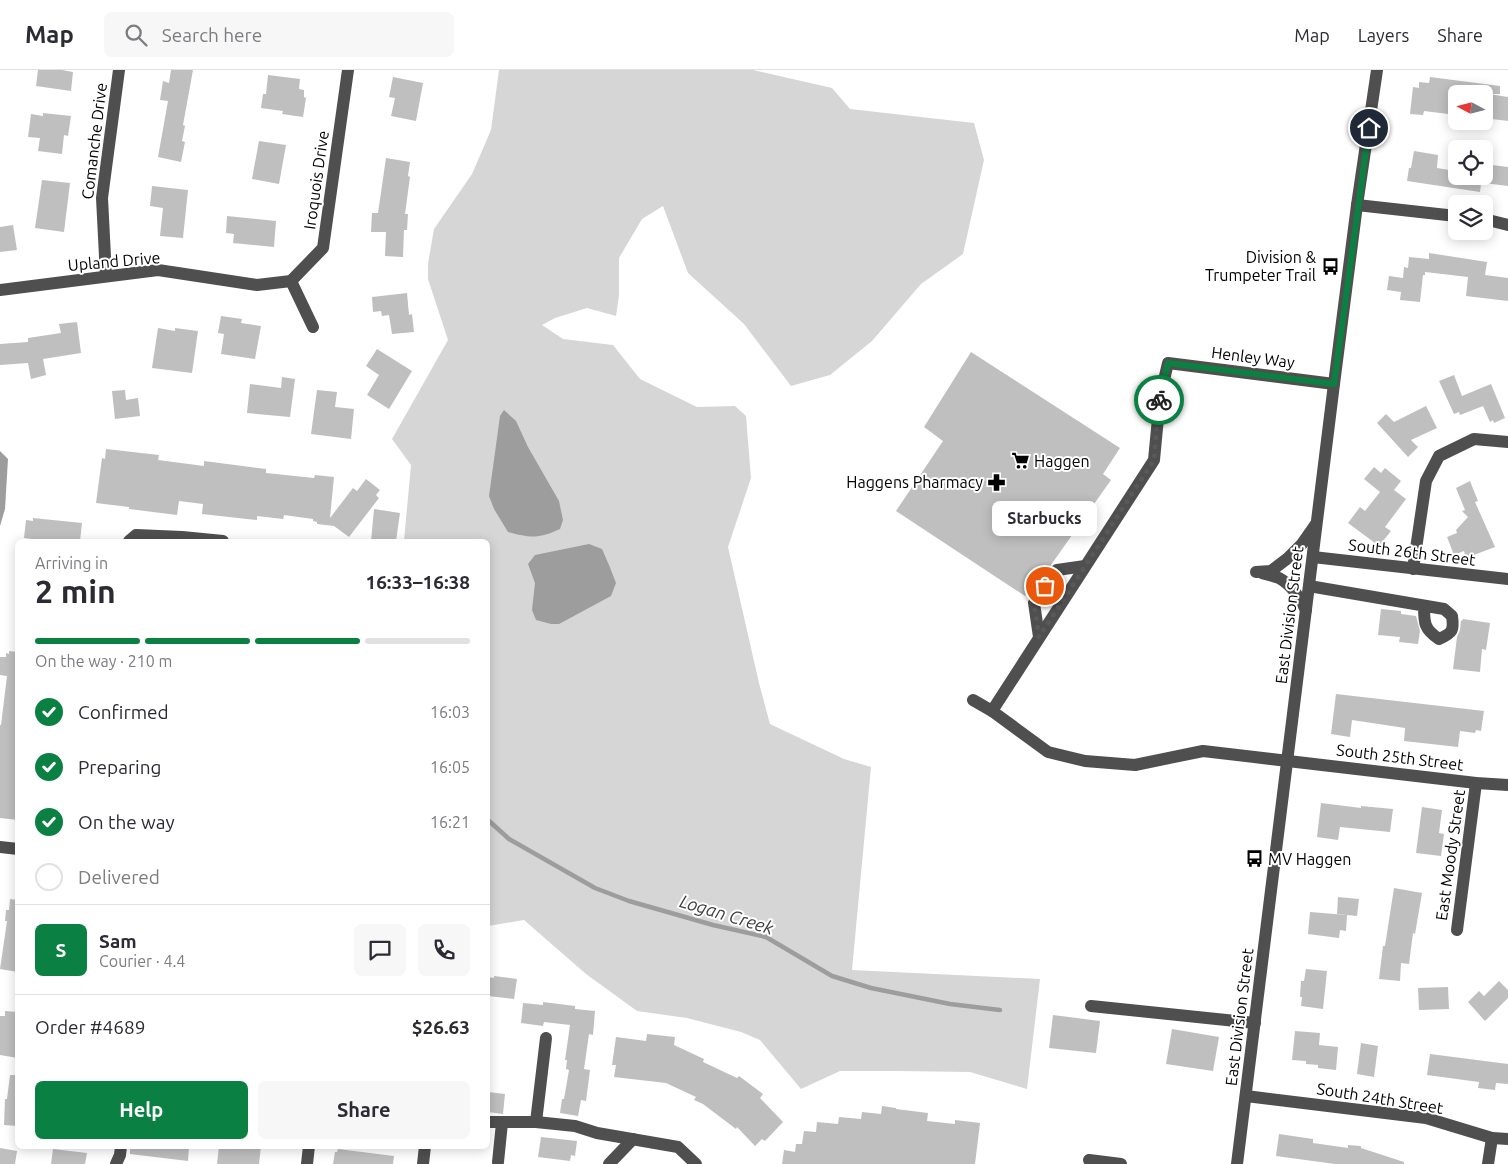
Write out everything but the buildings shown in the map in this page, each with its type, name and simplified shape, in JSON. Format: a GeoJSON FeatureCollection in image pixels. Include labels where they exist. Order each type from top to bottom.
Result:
{"type":"FeatureCollection","features":[{"type":"Feature","properties":{"kind":"street","name":"Comanche Drive"},"geometry":{"type":"LineString","coordinates":[[106,276],[102,198],[119,70]]}},
{"type":"Feature","properties":{"kind":"street","name":"Iroquois Drive"},"geometry":{"type":"LineString","coordinates":[[291,281],[323,248],[348,70]]}},
{"type":"Feature","properties":{"kind":"street","name":"East Division Street"},"geometry":{"type":"LineString","coordinates":[[1237,1164],[1334,384],[1377,70]]}},
{"type":"Feature","properties":{"kind":"street"},"geometry":{"type":"LineString","coordinates":[[1357,205],[1448,215]]}},
{"type":"Feature","properties":{"kind":"street"},"geometry":{"type":"LineString","coordinates":[[1493,221],[1508,226]]}},
{"type":"Feature","properties":{"kind":"street","name":"Upland Drive"},"geometry":{"type":"LineString","coordinates":[[0,290],[158,270],[257,285],[291,281]]}},
{"type":"Feature","properties":{"kind":"street"},"geometry":{"type":"LineString","coordinates":[[291,281],[313,328]]}},
{"type":"Feature","properties":{"kind":"street","name":"Henley Way"},"geometry":{"type":"LineString","coordinates":[[1085,566],[1154,460],[1160,397],[1168,363],[1334,384]]}},
{"type":"Feature","properties":{"kind":"street"},"geometry":{"type":"LineString","coordinates":[[1413,569],[1426,481],[1439,456],[1474,439],[1508,442]]}},
{"type":"Feature","properties":{"kind":"street"},"geometry":{"type":"LineString","coordinates":[[1306,610],[1298,594],[1279,578],[1256,572],[1271,571],[1288,558],[1302,544],[1317,522]]}},
{"type":"Feature","properties":{"kind":"street"},"geometry":{"type":"LineString","coordinates":[[131,539],[136,535],[202,539]]}},
{"type":"Feature","properties":{"kind":"street","name":"South 26th Street"},"geometry":{"type":"LineString","coordinates":[[1313,556],[1508,579]]}},
{"type":"Feature","properties":{"kind":"street"},"geometry":{"type":"LineString","coordinates":[[992,711],[1085,566]]}},
{"type":"Feature","properties":{"kind":"street"},"geometry":{"type":"LineString","coordinates":[[1039,637],[1034,603],[1057,570],[1085,566]]}},
{"type":"Feature","properties":{"kind":"street"},"geometry":{"type":"LineString","coordinates":[[1309,586],[1424,606]]}},
{"type":"Feature","properties":{"kind":"street","name":"South 25th Street"},"geometry":{"type":"LineString","coordinates":[[974,700],[1048,752],[1085,761],[1135,765],[1203,751],[1476,783],[1508,785]]}},
{"type":"Feature","properties":{"kind":"street","name":"East Moody Street"},"geometry":{"type":"LineString","coordinates":[[1457,930],[1476,783]]}},
{"type":"Feature","properties":{"kind":"street"},"geometry":{"type":"LineString","coordinates":[[0,847],[15,849]]}},
{"type":"Feature","properties":{"kind":"street"},"geometry":{"type":"LineString","coordinates":[[1091,1006],[1255,1023]]}},
{"type":"Feature","properties":{"kind":"street"},"geometry":{"type":"LineString","coordinates":[[536,1122],[546,1038]]}},
{"type":"Feature","properties":{"kind":"street","name":"South 24th Street"},"geometry":{"type":"LineString","coordinates":[[1246,1096],[1426,1118],[1492,1138],[1508,1139]]}},
{"type":"Feature","properties":{"kind":"street"},"geometry":{"type":"LineString","coordinates":[[490,1122],[536,1122],[575,1126],[597,1133],[678,1147],[696,1164]]}},
{"type":"Feature","properties":{"kind":"street"},"geometry":{"type":"LineString","coordinates":[[498,1162],[502,1123]]}},
{"type":"Feature","properties":{"kind":"street"},"geometry":{"type":"LineString","coordinates":[[1488,1164],[1492,1138]]}},
{"type":"Feature","properties":{"kind":"street"},"geometry":{"type":"LineString","coordinates":[[609,1164],[633,1139]]}},
{"type":"Feature","properties":{"kind":"street"},"geometry":{"type":"LineString","coordinates":[[116,1164],[121,1149]]}},
{"type":"Feature","properties":{"kind":"street"},"geometry":{"type":"LineString","coordinates":[[307,1164],[309,1149]]}},
{"type":"Feature","properties":{"kind":"street"},"geometry":{"type":"LineString","coordinates":[[423,1164],[425,1149]]}},
{"type":"Feature","properties":{"kind":"street"},"geometry":{"type":"LineString","coordinates":[[1089,1160],[1121,1164]]}},
{"type":"Feature","properties":{"kind":"shaded area"},"geometry":{"type":"Polygon","coordinates":[[[499,70],[753,70],[832,88],[850,109],[974,123],[984,160],[963,254],[921,284],[872,341],[830,375],[791,386],[744,324],[688,273],[663,206],[642,219],[619,258],[619,295],[616,316],[587,308],[555,318],[542,325],[563,339],[613,345],[640,379],[697,407],[735,406],[746,416],[751,478],[728,547],[770,724],[844,759],[871,767],[852,970],[1040,979],[1027,1089],[970,1072],[840,1071],[801,1089],[760,1040],[741,1032],[687,1018],[637,1011],[586,974],[524,920],[490,926],[490,539],[404,539],[411,465],[392,439],[448,340],[428,279],[428,264],[434,229],[472,174],[491,130],[499,70]]]}},
{"type":"Feature","properties":{"kind":"shaded area"},"geometry":{"type":"Polygon","coordinates":[[[504,410],[516,421],[528,447],[559,501],[563,520],[560,529],[546,535],[534,536],[508,532],[494,509],[489,496],[500,416],[504,410]]]}},
{"type":"Feature","properties":{"kind":"shaded area"},"geometry":{"type":"Polygon","coordinates":[[[0,451],[8,459],[5,509],[0,526],[0,451]]]}},
{"type":"Feature","properties":{"kind":"shaded area"},"geometry":{"type":"Polygon","coordinates":[[[589,544],[602,549],[609,565],[616,583],[611,596],[559,624],[536,620],[532,610],[535,583],[528,564],[535,555],[589,544]]]}},
{"type":"Feature","properties":{"kind":"waterway","name":"Logan Creek"},"geometry":{"type":"LineString","coordinates":[[490,822],[509,839],[595,888],[629,901],[713,925],[766,937],[832,976],[871,988],[950,1004],[1000,1010]]}},
{"type":"Feature","properties":{"kind":"way so far"},"geometry":{"type":"LineString","coordinates":[[1045,586],[1034,603],[1039,637],[1154,460],[1159,400]]}},
{"type":"Feature","properties":{"kind":"place","name":"Division & Trumpeter Trail"},"geometry":{"type":"Point","coordinates":[1330,266]}},
{"type":"Feature","properties":{"kind":"place","name":"Haggen"},"geometry":{"type":"Point","coordinates":[1020,461]}},
{"type":"Feature","properties":{"kind":"place","name":"Haggens Pharmacy"},"geometry":{"type":"Point","coordinates":[997,482]}},
{"type":"Feature","properties":{"kind":"place","name":"Starbucks"},"geometry":{"type":"Point","coordinates":[1045,586]}},
{"type":"Feature","properties":{"kind":"place","name":"MV Haggen"},"geometry":{"type":"Point","coordinates":[1254,859]}},
{"type":"Feature","properties":{"kind":"route"},"geometry":{"type":"LineString","coordinates":[[1159,400],[1168,363],[1334,384],[1369,128]]}}]}
